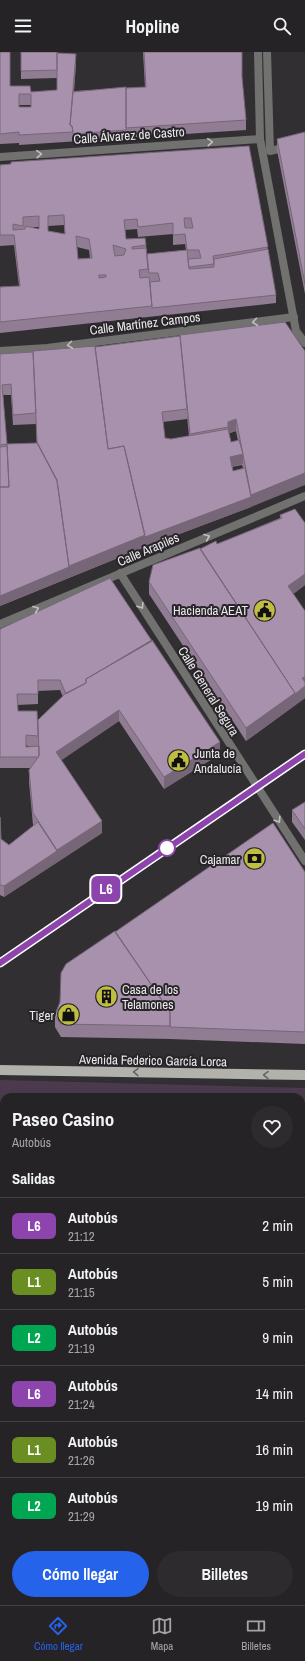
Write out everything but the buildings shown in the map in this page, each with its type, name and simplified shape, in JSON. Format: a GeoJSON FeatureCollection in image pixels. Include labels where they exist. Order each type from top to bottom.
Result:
{"type":"FeatureCollection","features":[{"type":"Feature","properties":{"kind":"main road","name":"Avenida Federico García Lorca"},"geometry":{"type":"LineString","coordinates":[[0,1070],[305,1075]]}},
{"type":"Feature","properties":{"kind":"street"},"geometry":{"type":"LineString","coordinates":[[258,52],[260,139],[296,331],[305,343]]}},
{"type":"Feature","properties":{"kind":"street"},"geometry":{"type":"LineString","coordinates":[[267,52],[270,151],[305,143]]}},
{"type":"Feature","properties":{"kind":"street","name":"Calle Álvarez de Castro"},"geometry":{"type":"LineString","coordinates":[[0,157],[260,139]]}},
{"type":"Feature","properties":{"kind":"street","name":"Calle Martínez Campos"},"geometry":{"type":"LineString","coordinates":[[0,351],[47,348],[294,317]]}},
{"type":"Feature","properties":{"kind":"street","name":"Calle Arapiles"},"geometry":{"type":"LineString","coordinates":[[0,624],[305,496]]}},
{"type":"Feature","properties":{"kind":"street","name":"Calle General Segura"},"geometry":{"type":"LineString","coordinates":[[120,573],[305,861]]}},
{"type":"Feature","properties":{"kind":"shaded area"},"geometry":{"type":"Polygon","coordinates":[[[0,1080],[305,1088],[305,1093],[0,1093],[0,1080]]]}},
{"type":"Feature","properties":{"kind":"bus line","name":"L6"},"geometry":{"type":"LineString","coordinates":[[0,963],[167,847],[305,754]]}},
{"type":"Feature","properties":{"kind":"place","name":"Hacienda AEAT"},"geometry":{"type":"Point","coordinates":[264,610]}},
{"type":"Feature","properties":{"kind":"place","name":"Junta de Andalucía"},"geometry":{"type":"Point","coordinates":[178,760]}},
{"type":"Feature","properties":{"kind":"place","name":"Cajamar"},"geometry":{"type":"Point","coordinates":[255,859]}},
{"type":"Feature","properties":{"kind":"place","name":"Casa de los Telamones"},"geometry":{"type":"Point","coordinates":[106,996]}},
{"type":"Feature","properties":{"kind":"place","name":"Tiger"},"geometry":{"type":"Point","coordinates":[69,1015]}}]}
